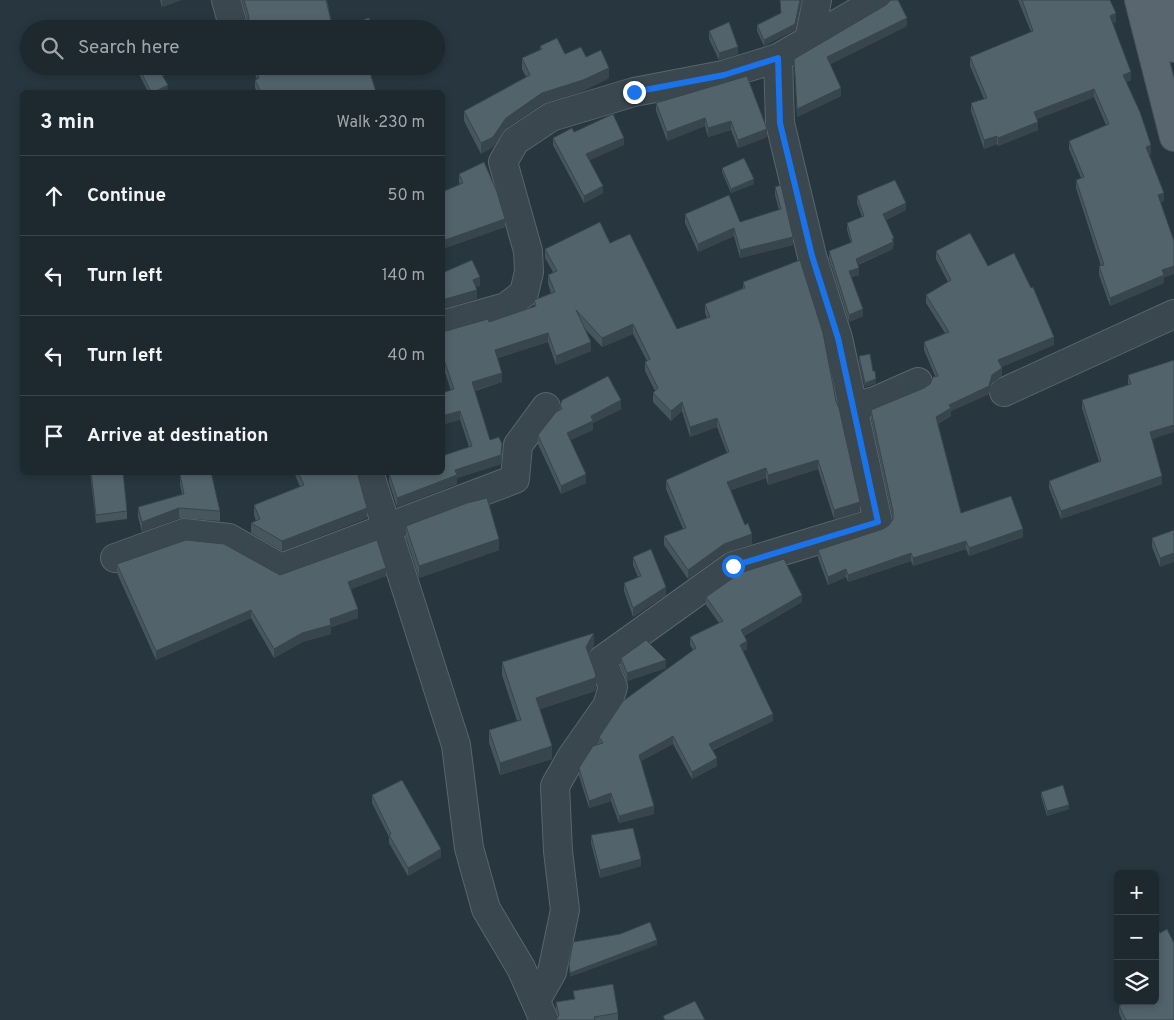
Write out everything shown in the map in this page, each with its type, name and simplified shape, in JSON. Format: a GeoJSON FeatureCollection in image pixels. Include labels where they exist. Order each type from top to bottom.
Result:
{"type":"FeatureCollection","features":[{"type":"Feature","properties":{"kind":"main road"},"geometry":{"type":"LineString","coordinates":[[1139,0],[1174,137]]}},
{"type":"Feature","properties":{"kind":"main road"},"geometry":{"type":"LineString","coordinates":[[1162,0],[1174,48]]}},
{"type":"Feature","properties":{"kind":"street"},"geometry":{"type":"LineString","coordinates":[[226,0],[232,20]]}},
{"type":"Feature","properties":{"kind":"street"},"geometry":{"type":"LineString","coordinates":[[809,40],[817,0]]}},
{"type":"Feature","properties":{"kind":"street"},"geometry":{"type":"LineString","coordinates":[[445,324],[506,307],[524,293],[529,272],[528,251],[503,162],[515,141],[551,117],[634,92],[724,75],[778,58],[878,0]]}},
{"type":"Feature","properties":{"kind":"street"},"geometry":{"type":"LineString","coordinates":[[540,1010],[552,972],[565,910],[558,852],[556,786],[572,756],[607,706],[613,687],[602,660],[733,566],[878,522],[838,338],[812,256],[780,123],[778,58]]}},
{"type":"Feature","properties":{"kind":"street"},"geometry":{"type":"LineString","coordinates":[[1004,392],[1174,314]]}},
{"type":"Feature","properties":{"kind":"street"},"geometry":{"type":"LineString","coordinates":[[852,407],[875,401],[918,382]]}},
{"type":"Feature","properties":{"kind":"street"},"geometry":{"type":"LineString","coordinates":[[115,558],[184,533],[229,538],[280,568],[515,479],[518,445],[546,407]]}},
{"type":"Feature","properties":{"kind":"street"},"geometry":{"type":"LineString","coordinates":[[371,475],[386,529],[456,745],[469,848],[486,909],[521,968],[540,1010]]}},
{"type":"Feature","properties":{"kind":"building"},"geometry":{"type":"Polygon","coordinates":[[[244,0],[326,0],[331,20],[249,20],[244,0]]]}},
{"type":"Feature","properties":{"kind":"building"},"geometry":{"type":"Polygon","coordinates":[[[780,0],[800,0],[795,24],[764,40],[757,25],[781,13],[780,0]]]}},
{"type":"Feature","properties":{"kind":"building"},"geometry":{"type":"Polygon","coordinates":[[[891,0],[898,0],[907,18],[827,57],[841,88],[797,109],[794,59],[886,5],[891,0]]]}},
{"type":"Feature","properties":{"kind":"building"},"geometry":{"type":"Polygon","coordinates":[[[1022,0],[1110,0],[1116,13],[1110,16],[1131,72],[1123,75],[1140,112],[1151,145],[1146,147],[1164,193],[1158,195],[1174,241],[1174,266],[1162,270],[1164,275],[1110,298],[1099,266],[1104,265],[1076,180],[1084,177],[1069,141],[1109,124],[1094,89],[1034,112],[1038,122],[998,138],[997,136],[984,140],[971,103],[987,98],[970,57],[1033,31],[1022,0]]]}},
{"type":"Feature","properties":{"kind":"building"},"geometry":{"type":"Polygon","coordinates":[[[729,22],[738,47],[719,53],[709,31],[729,22]]]}},
{"type":"Feature","properties":{"kind":"building"},"geometry":{"type":"Polygon","coordinates":[[[557,38],[565,54],[581,47],[586,57],[601,50],[609,68],[583,80],[542,93],[506,118],[493,137],[481,143],[464,111],[530,75],[522,58],[542,49],[540,46],[557,38]]]}},
{"type":"Feature","properties":{"kind":"building"},"geometry":{"type":"Polygon","coordinates":[[[142,75],[162,75],[168,85],[158,90],[150,90],[142,75]]]}},
{"type":"Feature","properties":{"kind":"building"},"geometry":{"type":"Polygon","coordinates":[[[258,75],[371,75],[375,90],[260,90],[255,80],[259,78],[258,75]]]}},
{"type":"Feature","properties":{"kind":"building"},"geometry":{"type":"Polygon","coordinates":[[[747,76],[767,129],[738,140],[731,121],[708,128],[705,118],[667,132],[656,103],[747,76]]]}},
{"type":"Feature","properties":{"kind":"building"},"geometry":{"type":"Polygon","coordinates":[[[613,114],[624,138],[586,154],[603,186],[584,196],[553,138],[572,128],[574,132],[613,114]]]}},
{"type":"Feature","properties":{"kind":"building"},"geometry":{"type":"Polygon","coordinates":[[[744,158],[754,179],[731,189],[722,168],[744,158]]]}},
{"type":"Feature","properties":{"kind":"building"},"geometry":{"type":"Polygon","coordinates":[[[484,162],[497,192],[505,219],[445,240],[445,191],[463,183],[459,174],[484,162]]]}},
{"type":"Feature","properties":{"kind":"building"},"geometry":{"type":"Polygon","coordinates":[[[895,180],[906,203],[883,214],[894,238],[892,239],[893,242],[856,259],[859,268],[849,271],[863,309],[849,315],[829,251],[852,242],[847,223],[864,216],[857,196],[895,180]]]}},
{"type":"Feature","properties":{"kind":"building"},"geometry":{"type":"Polygon","coordinates":[[[781,185],[793,237],[740,250],[734,228],[698,244],[685,214],[729,195],[740,222],[781,209],[775,187],[781,185]]]}},
{"type":"Feature","properties":{"kind":"building"},"geometry":{"type":"Polygon","coordinates":[[[600,222],[610,243],[630,234],[677,329],[710,317],[705,304],[745,288],[743,282],[800,260],[823,333],[836,401],[860,502],[834,510],[818,460],[768,475],[766,468],[727,482],[745,525],[748,523],[752,534],[724,544],[688,570],[664,536],[686,528],[666,480],[729,452],[717,418],[690,427],[682,402],[671,411],[653,393],[658,388],[645,362],[650,359],[633,324],[602,338],[576,310],[591,342],[556,356],[548,333],[495,350],[502,373],[472,382],[490,440],[499,437],[502,444],[501,455],[455,470],[457,475],[397,498],[390,475],[445,475],[445,455],[472,446],[460,411],[445,415],[445,392],[454,389],[445,363],[445,331],[488,319],[489,322],[536,306],[534,300],[555,292],[548,275],[557,271],[545,249],[600,222]]]}},
{"type":"Feature","properties":{"kind":"building"},"geometry":{"type":"Polygon","coordinates":[[[970,233],[988,266],[1014,253],[1031,288],[1033,287],[1054,337],[998,360],[1002,368],[992,375],[989,386],[949,405],[951,408],[936,417],[961,513],[1011,496],[1023,529],[969,548],[966,541],[913,558],[911,553],[848,575],[846,569],[828,577],[818,550],[883,529],[893,519],[893,511],[871,410],[924,388],[930,384],[933,377],[938,376],[924,342],[949,332],[926,295],[951,280],[936,251],[970,233]]]}},
{"type":"Feature","properties":{"kind":"building"},"geometry":{"type":"Polygon","coordinates":[[[472,260],[480,277],[473,280],[477,290],[445,299],[445,272],[472,260]]]}},
{"type":"Feature","properties":{"kind":"building"},"geometry":{"type":"Polygon","coordinates":[[[870,354],[876,379],[865,383],[859,356],[870,354]]]}},
{"type":"Feature","properties":{"kind":"building"},"geometry":{"type":"Polygon","coordinates":[[[1174,360],[1174,425],[1150,432],[1162,476],[1061,511],[1049,481],[1101,461],[1082,400],[1131,384],[1128,375],[1174,360]]]}},
{"type":"Feature","properties":{"kind":"building"},"geometry":{"type":"Polygon","coordinates":[[[608,376],[621,400],[591,416],[593,421],[567,433],[586,474],[561,486],[538,435],[556,412],[562,409],[560,405],[562,400],[608,376]]]}},
{"type":"Feature","properties":{"kind":"building"},"geometry":{"type":"Polygon","coordinates":[[[91,475],[123,475],[127,511],[96,515],[91,475]]]}},
{"type":"Feature","properties":{"kind":"building"},"geometry":{"type":"Polygon","coordinates":[[[180,475],[212,475],[220,511],[179,508],[142,522],[138,507],[184,494],[180,475]]]}},
{"type":"Feature","properties":{"kind":"building"},"geometry":{"type":"Polygon","coordinates":[[[299,475],[358,475],[367,508],[282,541],[251,523],[260,519],[254,505],[304,485],[299,475]]]}},
{"type":"Feature","properties":{"kind":"building"},"geometry":{"type":"Polygon","coordinates":[[[487,498],[499,539],[419,566],[406,526],[467,503],[487,498]]]}},
{"type":"Feature","properties":{"kind":"building"},"geometry":{"type":"Polygon","coordinates":[[[1174,530],[1174,553],[1160,558],[1152,538],[1174,530]]]}},
{"type":"Feature","properties":{"kind":"building"},"geometry":{"type":"Polygon","coordinates":[[[186,540],[224,544],[280,575],[377,540],[386,568],[348,582],[358,609],[330,619],[331,625],[302,633],[274,649],[251,610],[156,651],[117,564],[186,540]]]}},
{"type":"Feature","properties":{"kind":"building"},"geometry":{"type":"Polygon","coordinates":[[[651,549],[666,587],[633,608],[624,583],[641,576],[633,557],[651,549]]]}},
{"type":"Feature","properties":{"kind":"building"},"geometry":{"type":"Polygon","coordinates":[[[784,559],[802,595],[741,630],[747,641],[740,645],[773,714],[709,744],[717,758],[692,772],[673,736],[639,755],[654,806],[619,816],[611,793],[589,801],[579,768],[593,746],[603,743],[599,737],[623,701],[696,648],[690,637],[723,621],[706,597],[740,573],[784,559]]]}},
{"type":"Feature","properties":{"kind":"building"},"geometry":{"type":"Polygon","coordinates":[[[594,633],[586,647],[596,675],[595,678],[536,698],[552,746],[500,763],[489,730],[521,720],[502,662],[594,633]]]}},
{"type":"Feature","properties":{"kind":"building"},"geometry":{"type":"Polygon","coordinates":[[[646,640],[666,660],[627,673],[621,658],[646,640]]]}},
{"type":"Feature","properties":{"kind":"building"},"geometry":{"type":"Polygon","coordinates":[[[402,780],[441,849],[408,868],[389,835],[391,834],[372,795],[402,780]]]}},
{"type":"Feature","properties":{"kind":"building"},"geometry":{"type":"Polygon","coordinates":[[[1063,785],[1069,805],[1047,811],[1041,792],[1063,785]]]}},
{"type":"Feature","properties":{"kind":"building"},"geometry":{"type":"Polygon","coordinates":[[[633,828],[641,859],[600,870],[591,835],[633,828]]]}},
{"type":"Feature","properties":{"kind":"building"},"geometry":{"type":"Polygon","coordinates":[[[650,922],[657,940],[570,973],[569,964],[573,942],[620,934],[650,922]]]}},
{"type":"Feature","properties":{"kind":"building"},"geometry":{"type":"Polygon","coordinates":[[[1167,929],[1174,943],[1174,1020],[1126,1020],[1119,1006],[1159,1005],[1159,931],[1160,933],[1167,929]]]}},
{"type":"Feature","properties":{"kind":"building"},"geometry":{"type":"Polygon","coordinates":[[[613,984],[618,1013],[594,1017],[595,1020],[556,1020],[559,1015],[556,1002],[575,999],[573,991],[613,984]]]}},
{"type":"Feature","properties":{"kind":"building"},"geometry":{"type":"Polygon","coordinates":[[[695,1001],[705,1020],[665,1020],[663,1016],[695,1001]]]}},
{"type":"Feature","properties":{"kind":"route"},"geometry":{"type":"LineString","coordinates":[[634,92],[724,75],[778,58],[780,123],[812,256],[838,338],[878,522],[733,566]]}}]}
